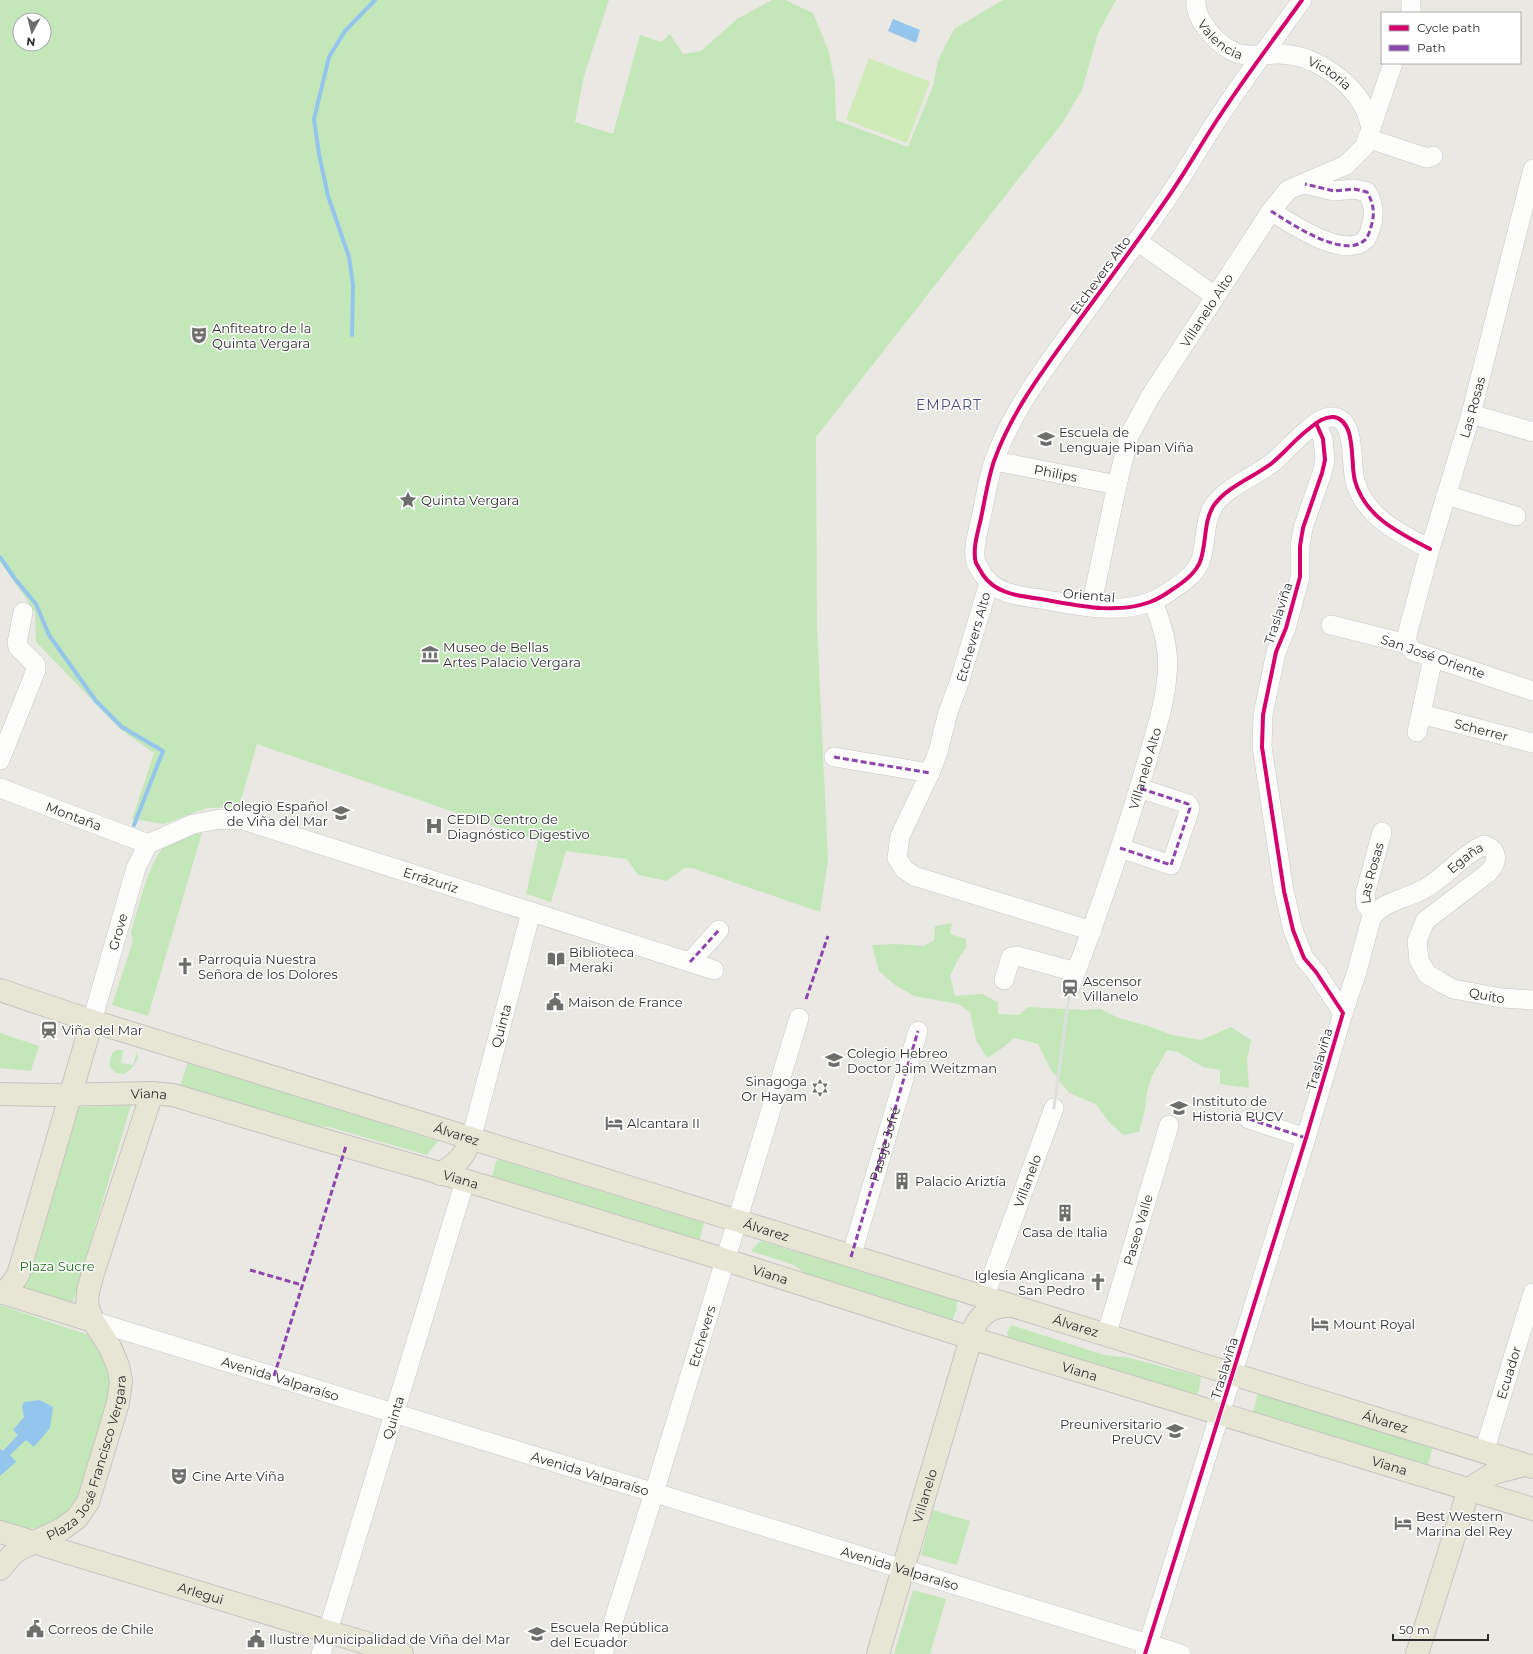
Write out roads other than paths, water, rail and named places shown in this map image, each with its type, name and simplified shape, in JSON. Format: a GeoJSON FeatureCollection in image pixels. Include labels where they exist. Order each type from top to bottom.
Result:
{"type":"FeatureCollection","features":[{"type":"Feature","properties":{"kind":"main road","name":"Álvarez"},"geometry":{"type":"LineString","coordinates":[[0,990],[92,1021],[737,1222],[1529,1466]]}},
{"type":"Feature","properties":{"kind":"main road"},"geometry":{"type":"LineString","coordinates":[[2,1292],[17,1279],[69,1094],[92,1021]]}},
{"type":"Feature","properties":{"kind":"main road"},"geometry":{"type":"LineString","coordinates":[[94,1321],[87,1305],[88,1292],[152,1092]]}},
{"type":"Feature","properties":{"kind":"main road","name":"Viana"},"geometry":{"type":"LineString","coordinates":[[0,1094],[152,1092],[178,1096],[725,1260],[971,1338],[1533,1509]]}},
{"type":"Feature","properties":{"kind":"main road"},"geometry":{"type":"LineString","coordinates":[[440,1174],[460,1159],[465,1153],[471,1139]]}},
{"type":"Feature","properties":{"kind":"main road","name":"Avenida Valparaíso"},"geometry":{"type":"LineString","coordinates":[[2,1292],[94,1321]]}},
{"type":"Feature","properties":{"kind":"main road","name":"Villanelo"},"geometry":{"type":"LineString","coordinates":[[878,1654],[971,1338],[977,1323],[984,1314],[996,1307],[1010,1306]]}},
{"type":"Feature","properties":{"kind":"main road","name":"Plaza José Francisco Vergara"},"geometry":{"type":"LineString","coordinates":[[0,1569],[12,1555],[34,1542],[62,1529],[77,1518],[88,1502],[118,1403],[121,1381],[118,1366],[110,1347],[94,1321]]}},
{"type":"Feature","properties":{"kind":"main road"},"geometry":{"type":"LineString","coordinates":[[1417,1654],[1469,1489],[1494,1474],[1529,1466]]}},
{"type":"Feature","properties":{"kind":"main road","name":"Arlegui"},"geometry":{"type":"LineString","coordinates":[[0,1532],[402,1654]]}},
{"type":"Feature","properties":{"kind":"street","name":"Valencia"},"geometry":{"type":"LineString","coordinates":[[1196,0],[1203,23],[1216,40],[1237,54],[1263,54]]}},
{"type":"Feature","properties":{"kind":"street","name":"Etchevers Alto"},"geometry":{"type":"LineString","coordinates":[[1092,931],[914,876],[904,869],[897,858],[900,836],[930,773],[938,752],[948,712],[959,683],[989,583],[976,564],[976,541],[995,461],[1024,400],[1137,241],[1182,176],[1221,114],[1302,0]]}},
{"type":"Feature","properties":{"kind":"street"},"geometry":{"type":"LineString","coordinates":[[1410,12],[1411,0]]}},
{"type":"Feature","properties":{"kind":"street","name":"Victoria"},"geometry":{"type":"LineString","coordinates":[[1263,54],[1281,54],[1298,57],[1317,63],[1337,76],[1351,90],[1364,107],[1369,133]]}},
{"type":"Feature","properties":{"kind":"street","name":"Villanelo Alto"},"geometry":{"type":"LineString","coordinates":[[1090,607],[1116,485],[1129,436],[1150,397],[1271,211],[1288,190],[1305,184],[1346,164],[1364,146],[1393,64]]}},
{"type":"Feature","properties":{"kind":"street"},"geometry":{"type":"LineString","coordinates":[[1369,133],[1427,158],[1433,156]]}},
{"type":"Feature","properties":{"kind":"street","name":"Las Rosas"},"geometry":{"type":"LineString","coordinates":[[1407,644],[1407,635],[1430,549],[1471,414],[1530,192],[1533,169]]}},
{"type":"Feature","properties":{"kind":"street"},"geometry":{"type":"LineString","coordinates":[[1271,211],[1311,236],[1325,241],[1343,245],[1356,245],[1366,238],[1371,226],[1374,212],[1373,202],[1367,192],[1354,189],[1334,191],[1305,184]]}},
{"type":"Feature","properties":{"kind":"street"},"geometry":{"type":"LineString","coordinates":[[1137,241],[1215,296]]}},
{"type":"Feature","properties":{"kind":"street"},"geometry":{"type":"LineString","coordinates":[[1471,414],[1533,432]]}},
{"type":"Feature","properties":{"kind":"street"},"geometry":{"type":"LineString","coordinates":[[1316,423],[1322,419],[1333,417],[1340,419],[1345,424],[1351,439],[1355,482],[1363,498],[1374,513],[1387,526],[1430,549]]}},
{"type":"Feature","properties":{"kind":"street","name":"Oriental"},"geometry":{"type":"LineString","coordinates":[[989,583],[1011,595],[1090,607],[1113,608],[1138,605],[1153,601],[1182,584],[1200,563],[1204,548],[1207,519],[1213,507],[1223,496],[1273,462],[1316,423]]}},
{"type":"Feature","properties":{"kind":"street","name":"Traslaviña"},"geometry":{"type":"LineString","coordinates":[[1146,1649],[1233,1375],[1343,1013],[1316,972],[1304,958],[1293,930],[1284,891],[1262,746],[1263,715],[1276,652],[1286,628],[1300,577],[1300,546],[1303,528],[1325,460],[1323,439],[1316,423]]}},
{"type":"Feature","properties":{"kind":"street","name":"Philips"},"geometry":{"type":"LineString","coordinates":[[995,461],[1116,485]]}},
{"type":"Feature","properties":{"kind":"street"},"geometry":{"type":"LineString","coordinates":[[1446,495],[1516,516]]}},
{"type":"Feature","properties":{"kind":"street","name":"Villanelo Alto"},"geometry":{"type":"LineString","coordinates":[[1004,980],[1011,957],[1017,956],[1073,980],[1092,931],[1120,848],[1162,707],[1167,675],[1167,646],[1153,601]]}},
{"type":"Feature","properties":{"kind":"street"},"geometry":{"type":"LineString","coordinates":[[0,760],[36,670],[36,665],[18,647],[17,643],[23,612]]}},
{"type":"Feature","properties":{"kind":"street","name":"San José Oriente"},"geometry":{"type":"LineString","coordinates":[[1331,625],[1407,644],[1413,651],[1533,691]]}},
{"type":"Feature","properties":{"kind":"street"},"geometry":{"type":"LineString","coordinates":[[1417,732],[1433,658]]}},
{"type":"Feature","properties":{"kind":"street","name":"Scherrer"},"geometry":{"type":"LineString","coordinates":[[1429,716],[1533,743]]}},
{"type":"Feature","properties":{"kind":"street"},"geometry":{"type":"LineString","coordinates":[[834,757],[930,773]]}},
{"type":"Feature","properties":{"kind":"street","name":"Montaña"},"geometry":{"type":"LineString","coordinates":[[0,788],[148,844]]}},
{"type":"Feature","properties":{"kind":"street"},"geometry":{"type":"LineString","coordinates":[[1120,848],[1171,865],[1190,808],[1188,804],[1139,788]]}},
{"type":"Feature","properties":{"kind":"street","name":"Errázuriz"},"geometry":{"type":"LineString","coordinates":[[148,844],[193,824],[220,819],[244,820],[714,970]]}},
{"type":"Feature","properties":{"kind":"street","name":"Las Rosas"},"geometry":{"type":"LineString","coordinates":[[1374,913],[1366,905],[1365,894],[1382,832]]}},
{"type":"Feature","properties":{"kind":"street","name":"Grove"},"geometry":{"type":"LineString","coordinates":[[92,1021],[136,868],[148,844]]}},
{"type":"Feature","properties":{"kind":"street","name":"Egaña"},"geometry":{"type":"LineString","coordinates":[[1374,913],[1384,906],[1424,890],[1443,877],[1469,854],[1481,846],[1487,846],[1494,853],[1496,858],[1495,865],[1489,872],[1424,921],[1417,941],[1419,960],[1427,974],[1442,984]]}},
{"type":"Feature","properties":{"kind":"street","name":"Quinta"},"geometry":{"type":"LineString","coordinates":[[471,1139],[531,912]]}},
{"type":"Feature","properties":{"kind":"street"},"geometry":{"type":"LineString","coordinates":[[1343,1013],[1374,913]]}},
{"type":"Feature","properties":{"kind":"street"},"geometry":{"type":"LineString","coordinates":[[690,962],[719,930]]}},
{"type":"Feature","properties":{"kind":"street","name":"Quito"},"geometry":{"type":"LineString","coordinates":[[1442,984],[1453,989],[1502,998],[1533,1000]]}},
{"type":"Feature","properties":{"kind":"street","name":"Etchevers"},"geometry":{"type":"LineString","coordinates":[[603,1654],[654,1493],[799,1018]]}},
{"type":"Feature","properties":{"kind":"street","name":"Pasaje Jofré"},"geometry":{"type":"LineString","coordinates":[[851,1256],[918,1031]]}},
{"type":"Feature","properties":{"kind":"street","name":"Villanelo"},"geometry":{"type":"LineString","coordinates":[[984,1298],[1054,1108]]}},
{"type":"Feature","properties":{"kind":"street"},"geometry":{"type":"LineString","coordinates":[[1250,1119],[1306,1138]]}},
{"type":"Feature","properties":{"kind":"street","name":"Paseo Valle"},"geometry":{"type":"LineString","coordinates":[[1106,1336],[1169,1125]]}},
{"type":"Feature","properties":{"kind":"street","name":"Quinta"},"geometry":{"type":"LineString","coordinates":[[321,1654],[329,1632],[465,1181]]}},
{"type":"Feature","properties":{"kind":"street","name":"Ecuador"},"geometry":{"type":"LineString","coordinates":[[1484,1452],[1533,1293]]}},
{"type":"Feature","properties":{"kind":"street","name":"Avenida Valparaíso"},"geometry":{"type":"LineString","coordinates":[[94,1321],[903,1569],[1146,1649],[1181,1654]]}},
{"type":"Feature","properties":{"kind":"water"},"geometry":{"type":"Polygon","coordinates":[[[893,19],[920,30],[916,43],[888,31],[893,19]]]}},
{"type":"Feature","properties":{"kind":"water"},"geometry":{"type":"Polygon","coordinates":[[[40,1400],[53,1407],[50,1428],[34,1447],[26,1440],[10,1455],[16,1462],[0,1476],[0,1449],[3,1451],[18,1435],[13,1430],[24,1417],[22,1407],[24,1402],[40,1400]]]}},
{"type":"Feature","properties":{"kind":"waterway"},"geometry":{"type":"LineString","coordinates":[[352,335],[353,285],[349,257],[328,196],[319,154],[314,119],[329,57],[345,31],[375,0]]}},
{"type":"Feature","properties":{"kind":"waterway"},"geometry":{"type":"LineString","coordinates":[[0,557],[15,579],[36,604],[49,635],[96,701],[122,727],[163,751],[134,825]]}},
{"type":"Feature","properties":{"kind":"railway"},"geometry":{"type":"LineString","coordinates":[[1054,1108],[1070,988]]}},
{"type":"Feature","properties":{"kind":"place","name":"Anfiteatro de la Quinta Vergara"},"geometry":{"type":"Point","coordinates":[199,335]}},
{"type":"Feature","properties":{"kind":"place","name":"Escuela de Lenguaje Pipan Viña"},"geometry":{"type":"Point","coordinates":[1046,439]}},
{"type":"Feature","properties":{"kind":"place","name":"Quinta Vergara"},"geometry":{"type":"Point","coordinates":[408,500]}},
{"type":"Feature","properties":{"kind":"place","name":"Museo de Bellas Artes Palacio Vergara"},"geometry":{"type":"Point","coordinates":[430,654]}},
{"type":"Feature","properties":{"kind":"place","name":"Colegio Español de Viña del Mar"},"geometry":{"type":"Point","coordinates":[341,813]}},
{"type":"Feature","properties":{"kind":"place","name":"CEDID Centro de Diagnóstico Digestivo"},"geometry":{"type":"Point","coordinates":[434,826]}},
{"type":"Feature","properties":{"kind":"place","name":"Biblioteca Meraki"},"geometry":{"type":"Point","coordinates":[556,959]}},
{"type":"Feature","properties":{"kind":"place","name":"Parroquia Nuestra Señora de los Dolores"},"geometry":{"type":"Point","coordinates":[185,966]}},
{"type":"Feature","properties":{"kind":"place","name":"Ascensor Villanelo"},"geometry":{"type":"Point","coordinates":[1070,988]}},
{"type":"Feature","properties":{"kind":"place","name":"Maison de France"},"geometry":{"type":"Point","coordinates":[555,1002]}},
{"type":"Feature","properties":{"kind":"place","name":"Viña del Mar"},"geometry":{"type":"Point","coordinates":[49,1030]}},
{"type":"Feature","properties":{"kind":"place","name":"Colegio Hebreo Doctor Jaim Weitzman"},"geometry":{"type":"Point","coordinates":[834,1060]}},
{"type":"Feature","properties":{"kind":"place","name":"Sinagoga Or Hayam"},"geometry":{"type":"Point","coordinates":[820,1088]}},
{"type":"Feature","properties":{"kind":"place","name":"Instituto de Historia PUCV"},"geometry":{"type":"Point","coordinates":[1179,1108]}},
{"type":"Feature","properties":{"kind":"place","name":"Alcantara II"},"geometry":{"type":"Point","coordinates":[614,1123]}},
{"type":"Feature","properties":{"kind":"place","name":"Palacio Ariztía"},"geometry":{"type":"Point","coordinates":[902,1181]}},
{"type":"Feature","properties":{"kind":"place","name":"Casa de Italia"},"geometry":{"type":"Point","coordinates":[1065,1213]}},
{"type":"Feature","properties":{"kind":"place","name":"Iglesia Anglicana San Pedro"},"geometry":{"type":"Point","coordinates":[1098,1282]}},
{"type":"Feature","properties":{"kind":"place","name":"Mount Royal"},"geometry":{"type":"Point","coordinates":[1320,1324]}},
{"type":"Feature","properties":{"kind":"place","name":"Preuniversitario PreUCV"},"geometry":{"type":"Point","coordinates":[1175,1431]}},
{"type":"Feature","properties":{"kind":"place","name":"Cine Arte Viña"},"geometry":{"type":"Point","coordinates":[179,1476]}},
{"type":"Feature","properties":{"kind":"place","name":"Best Western Marina del Rey"},"geometry":{"type":"Point","coordinates":[1403,1523]}},
{"type":"Feature","properties":{"kind":"place","name":"Correos de Chile"},"geometry":{"type":"Point","coordinates":[35,1629]}},
{"type":"Feature","properties":{"kind":"place","name":"Escuela República del Ecuador"},"geometry":{"type":"Point","coordinates":[537,1634]}},
{"type":"Feature","properties":{"kind":"place","name":"Ilustre Municipalidad de Viña del Mar"},"geometry":{"type":"Point","coordinates":[256,1639]}},
{"type":"Feature","properties":{"kind":"district","name":"EMPART"},"geometry":{"type":"Point","coordinates":[949,405]}},
{"type":"Feature","properties":{"kind":"park label","name":"Plaza Sucre"},"geometry":{"type":"Point","coordinates":[57,1266]}}]}
